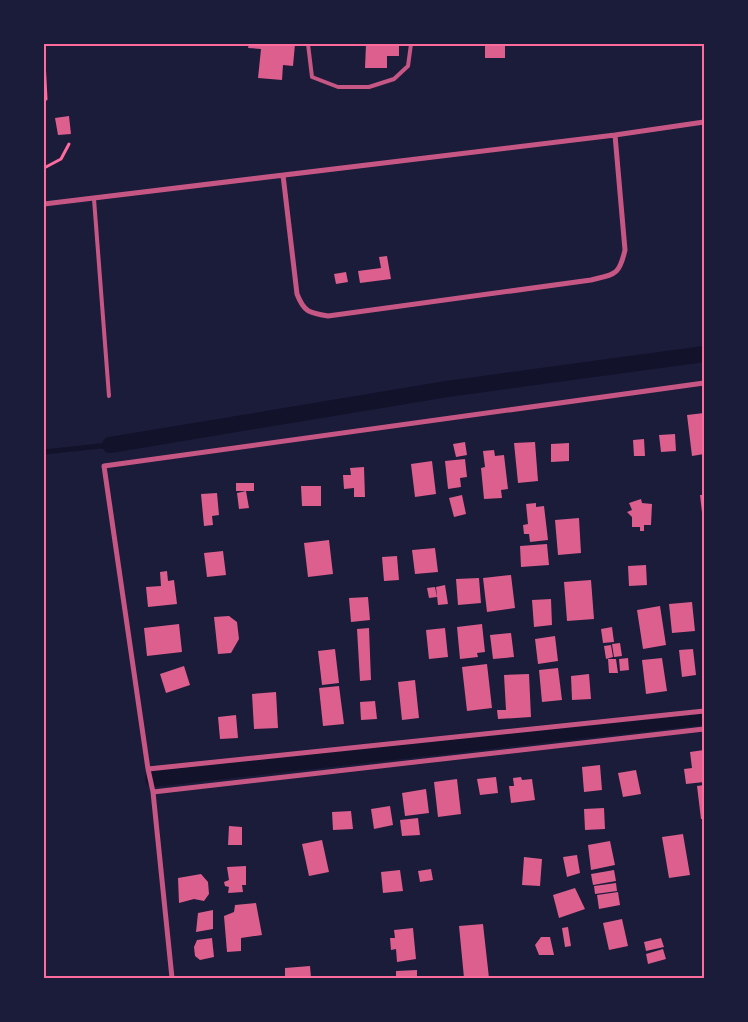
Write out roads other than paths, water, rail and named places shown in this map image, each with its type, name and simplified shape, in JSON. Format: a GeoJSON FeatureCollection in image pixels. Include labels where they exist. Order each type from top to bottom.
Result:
{"type":"FeatureCollection","features":[{"type":"Feature","properties":{"kind":"street"},"geometry":{"type":"LineString","coordinates":[[44,204],[615,135],[704,122]]}},
{"type":"Feature","properties":{"kind":"street"},"geometry":{"type":"LineString","coordinates":[[283,175],[297,294],[302,306],[310,314],[328,316],[591,280],[614,275],[622,266],[625,250],[615,135]]}},
{"type":"Feature","properties":{"kind":"street"},"geometry":{"type":"LineString","coordinates":[[172,978],[153,792],[104,469],[704,383]]}},
{"type":"Feature","properties":{"kind":"street"},"geometry":{"type":"LineString","coordinates":[[148,769],[704,711]]}},
{"type":"Feature","properties":{"kind":"street"},"geometry":{"type":"LineString","coordinates":[[153,792],[704,729]]}},
{"type":"Feature","properties":{"kind":"lane"},"geometry":{"type":"LineString","coordinates":[[308,44],[312,77],[338,87],[369,87],[394,79],[408,66],[411,44]]}},
{"type":"Feature","properties":{"kind":"lane"},"geometry":{"type":"LineString","coordinates":[[94,199],[109,396]]}},
{"type":"Feature","properties":{"kind":"waterway"},"geometry":{"type":"LineString","coordinates":[[110,445],[447,389],[704,354]]}},
{"type":"Feature","properties":{"kind":"waterway"},"geometry":{"type":"LineString","coordinates":[[44,452],[110,445]]}},
{"type":"Feature","properties":{"kind":"waterway"},"geometry":{"type":"LineString","coordinates":[[153,779],[704,717]]}}]}
